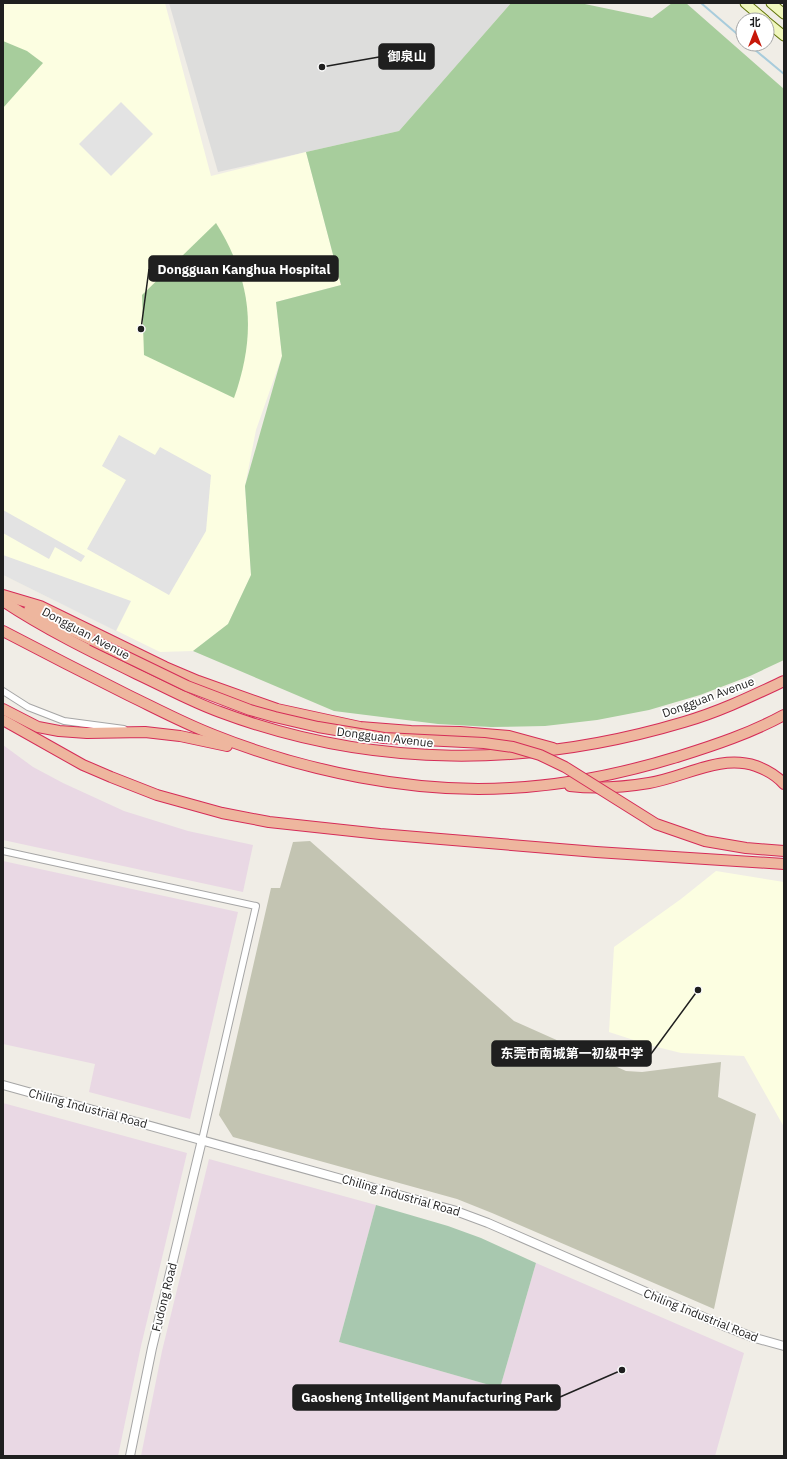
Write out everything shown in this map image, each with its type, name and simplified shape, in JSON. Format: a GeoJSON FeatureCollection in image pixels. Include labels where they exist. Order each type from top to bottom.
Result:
{"type":"FeatureCollection","features":[{"type":"Feature","properties":{"kind":"highway"},"geometry":{"type":"LineString","coordinates":[[3,596],[188,686],[250,710],[318,728],[384,738],[484,743],[513,747],[540,755],[564,767],[656,824],[705,841],[746,848],[784,851]]}},
{"type":"Feature","properties":{"kind":"highway"},"geometry":{"type":"LineString","coordinates":[[3,596],[40,606],[165,667],[241,698],[277,709],[360,727],[509,736],[560,750]]}},
{"type":"Feature","properties":{"kind":"highway","name":"Dongguan Avenue"},"geometry":{"type":"LineString","coordinates":[[3,601],[99,656],[219,712],[286,733],[332,744],[436,756],[508,755],[560,750],[610,741],[686,721],[724,707],[784,681]]}},
{"type":"Feature","properties":{"kind":"highway"},"geometry":{"type":"LineString","coordinates":[[3,631],[170,716],[214,735],[278,757]]}},
{"type":"Feature","properties":{"kind":"highway"},"geometry":{"type":"LineString","coordinates":[[5,714],[38,727],[59,731],[87,734],[145,732],[180,736],[375,780],[432,788],[502,788],[550,785],[581,780],[647,766],[732,738],[784,715]]}},
{"type":"Feature","properties":{"kind":"highway"},"geometry":{"type":"LineString","coordinates":[[5,714],[46,744],[90,768],[158,795],[222,813],[269,822],[403,836],[596,852],[784,864]]}},
{"type":"Feature","properties":{"kind":"highway"},"geometry":{"type":"LineString","coordinates":[[550,785],[577,787],[622,786],[650,783],[730,762],[746,763],[764,769],[779,778],[784,784]]}},
{"type":"Feature","properties":{"kind":"main road"},"geometry":{"type":"LineString","coordinates":[[745,3],[756,12]]}},
{"type":"Feature","properties":{"kind":"main road"},"geometry":{"type":"LineString","coordinates":[[771,3],[784,14]]}},
{"type":"Feature","properties":{"kind":"main road"},"geometry":{"type":"LineString","coordinates":[[775,28],[784,36]]}},
{"type":"Feature","properties":{"kind":"street"},"geometry":{"type":"LineString","coordinates":[[3,691],[28,707],[64,721],[145,732]]}},
{"type":"Feature","properties":{"kind":"street"},"geometry":{"type":"LineString","coordinates":[[3,851],[256,906],[202,1140]]}},
{"type":"Feature","properties":{"kind":"street","name":"Chiling Industrial Road"},"geometry":{"type":"LineString","coordinates":[[3,1085],[453,1210],[488,1223],[724,1326],[755,1338],[784,1346]]}},
{"type":"Feature","properties":{"kind":"street","name":"Fudong Road"},"geometry":{"type":"LineString","coordinates":[[130,1456],[152,1348],[202,1140]]}},
{"type":"Feature","properties":{"kind":"shaded area"},"geometry":{"type":"Polygon","coordinates":[[[3,3],[165,3],[211,176],[306,152],[341,285],[276,302],[282,356],[256,430],[245,486],[251,575],[228,624],[193,651],[160,652],[3,575],[3,3]]]}},
{"type":"Feature","properties":{"kind":"shaded area"},"geometry":{"type":"Polygon","coordinates":[[[169,3],[511,3],[399,131],[218,172],[169,3]]]}},
{"type":"Feature","properties":{"kind":"shaded area"},"geometry":{"type":"Polygon","coordinates":[[[121,102],[153,134],[111,176],[79,144],[121,102]]]}},
{"type":"Feature","properties":{"kind":"shaded area"},"geometry":{"type":"Polygon","coordinates":[[[119,435],[155,455],[160,447],[211,475],[206,531],[169,595],[87,549],[126,480],[102,466],[119,435]]]}},
{"type":"Feature","properties":{"kind":"shaded area"},"geometry":{"type":"Polygon","coordinates":[[[3,510],[85,556],[81,562],[55,547],[49,559],[3,533],[3,510]]]}},
{"type":"Feature","properties":{"kind":"shaded area"},"geometry":{"type":"Polygon","coordinates":[[[3,555],[131,601],[116,631],[3,575],[3,555]]]}},
{"type":"Feature","properties":{"kind":"shaded area"},"geometry":{"type":"Polygon","coordinates":[[[3,745],[33,767],[63,783],[124,811],[188,831],[253,845],[243,892],[3,840],[3,745]]]}},
{"type":"Feature","properties":{"kind":"shaded area"},"geometry":{"type":"Polygon","coordinates":[[[310,841],[514,1021],[626,1071],[642,1072],[721,1062],[718,1097],[756,1114],[714,1309],[457,1199],[233,1137],[219,1115],[271,888],[280,888],[293,842],[310,841]]]}},
{"type":"Feature","properties":{"kind":"shaded area"},"geometry":{"type":"Polygon","coordinates":[[[3,861],[238,912],[190,1119],[89,1092],[95,1064],[3,1044],[3,861]]]}},
{"type":"Feature","properties":{"kind":"shaded area"},"geometry":{"type":"Polygon","coordinates":[[[716,871],[784,882],[784,1127],[744,1056],[681,1053],[649,1045],[609,1032],[614,947],[681,899],[716,871]]]}},
{"type":"Feature","properties":{"kind":"shaded area"},"geometry":{"type":"Polygon","coordinates":[[[3,1103],[187,1153],[141,1346],[118,1456],[3,1456],[3,1103]]]}},
{"type":"Feature","properties":{"kind":"shaded area"},"geometry":{"type":"Polygon","coordinates":[[[209,1159],[376,1205],[339,1342],[500,1388],[536,1263],[744,1353],[715,1456],[141,1456],[162,1351],[209,1159]]]}},
{"type":"Feature","properties":{"kind":"shaded area"},"geometry":{"type":"Polygon","coordinates":[[[376,1205],[448,1226],[481,1238],[536,1263],[500,1388],[339,1342],[376,1205]]]}},
{"type":"Feature","properties":{"kind":"green space"},"geometry":{"type":"Polygon","coordinates":[[[511,3],[580,3],[652,18],[672,3],[686,3],[735,46],[735,52],[742,52],[784,89],[784,660],[750,676],[700,695],[649,710],[597,720],[545,726],[491,727],[438,724],[334,711],[193,651],[228,624],[251,575],[245,486],[282,356],[276,302],[341,285],[306,152],[399,131],[511,3]]]}},
{"type":"Feature","properties":{"kind":"green space"},"geometry":{"type":"Polygon","coordinates":[[[3,41],[27,51],[43,63],[3,108],[3,41]]]}},
{"type":"Feature","properties":{"kind":"green space"},"geometry":{"type":"Polygon","coordinates":[[[216,223],[237,266],[244,287],[247,308],[248,329],[246,351],[234,398],[144,355],[142,295],[216,223]]]}},
{"type":"Feature","properties":{"kind":"waterway"},"geometry":{"type":"LineString","coordinates":[[701,3],[735,32]]}},
{"type":"Feature","properties":{"kind":"waterway"},"geometry":{"type":"LineString","coordinates":[[758,52],[784,74]]}},
{"type":"Feature","properties":{"kind":"place","name":"御泉山"},"geometry":{"type":"Point","coordinates":[322,67]}},
{"type":"Feature","properties":{"kind":"place","name":"Dongguan Kanghua Hospital"},"geometry":{"type":"Point","coordinates":[141,329]}},
{"type":"Feature","properties":{"kind":"place","name":"东莞市南城第一初级中学"},"geometry":{"type":"Point","coordinates":[698,990]}},
{"type":"Feature","properties":{"kind":"place","name":"Gaosheng Intelligent Manufacturing Park"},"geometry":{"type":"Point","coordinates":[622,1370]}}]}
